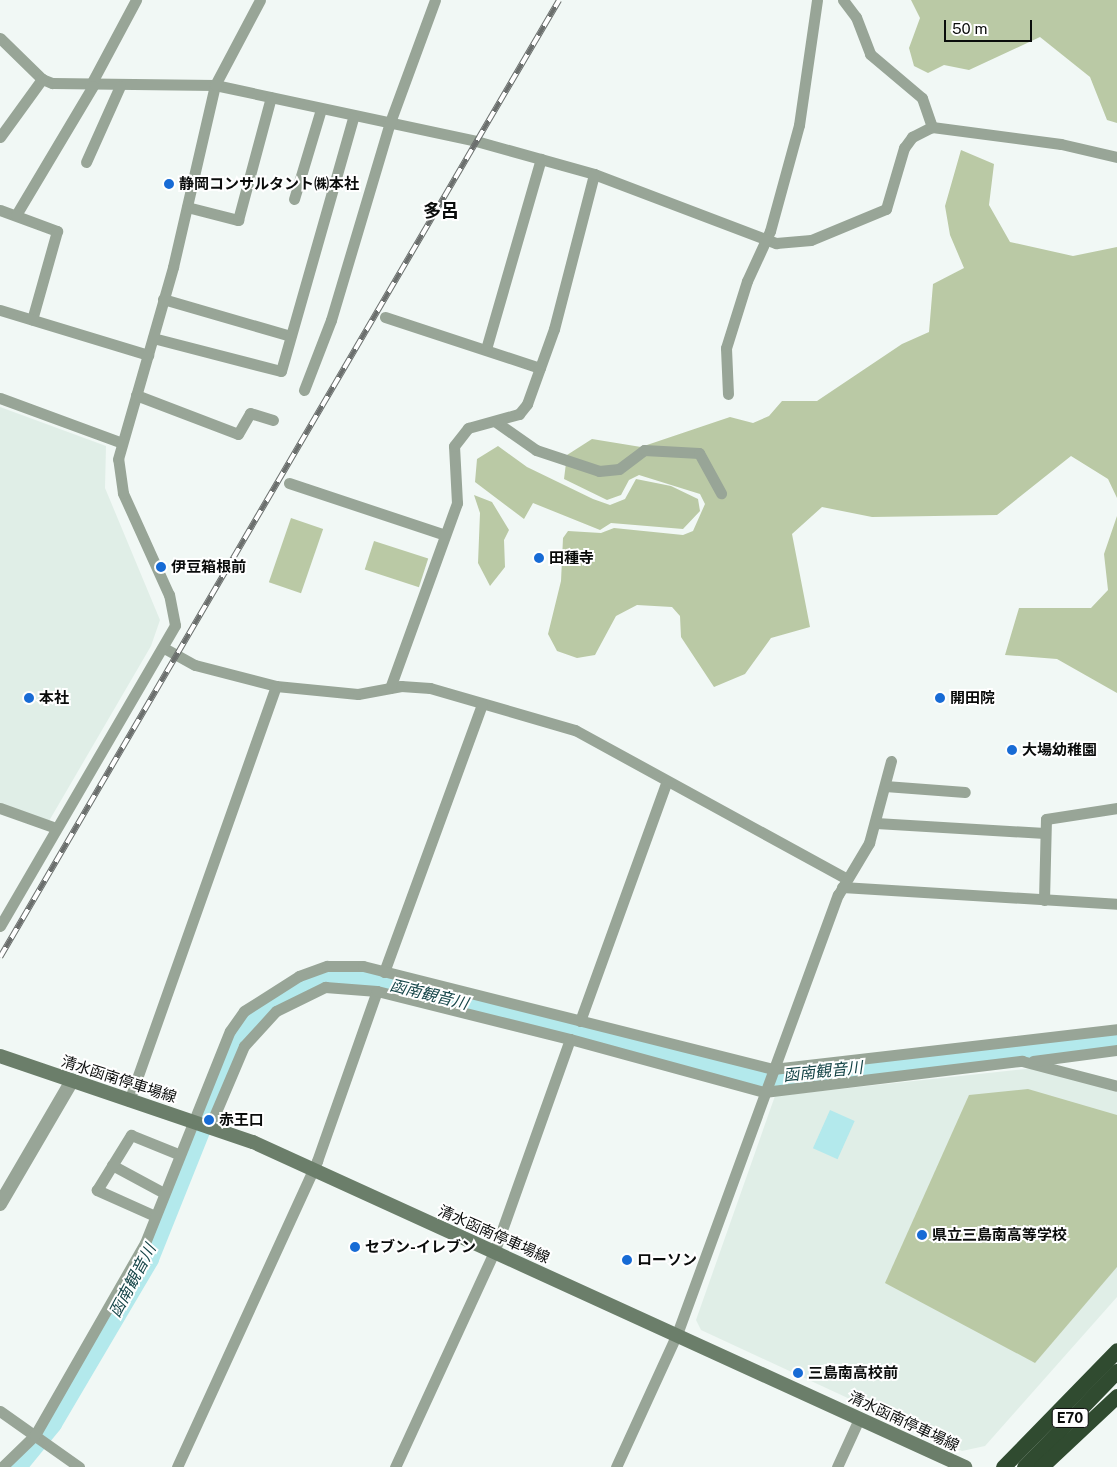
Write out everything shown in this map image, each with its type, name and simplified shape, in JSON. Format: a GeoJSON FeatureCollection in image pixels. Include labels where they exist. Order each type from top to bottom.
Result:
{"type":"FeatureCollection","features":[{"type":"Feature","properties":{"kind":"highway"},"geometry":{"type":"LineString","coordinates":[[1003,1467],[1117,1350]]}},
{"type":"Feature","properties":{"kind":"highway","name":"E70"},"geometry":{"type":"LineString","coordinates":[[1024,1467],[1117,1371]]}},
{"type":"Feature","properties":{"kind":"highway"},"geometry":{"type":"LineString","coordinates":[[1041,1467],[1117,1396]]}},
{"type":"Feature","properties":{"kind":"main road","name":"清水函南停車場線"},"geometry":{"type":"LineString","coordinates":[[0,1056],[201,1123],[312,1169],[965,1467]]}},
{"type":"Feature","properties":{"kind":"street"},"geometry":{"type":"LineString","coordinates":[[16,215],[91,86],[136,0]]}},
{"type":"Feature","properties":{"kind":"street"},"geometry":{"type":"LineString","coordinates":[[0,926],[56,828],[164,648],[175,625],[169,595],[117,475],[122,443],[153,338],[216,85],[260,0]]}},
{"type":"Feature","properties":{"kind":"street"},"geometry":{"type":"LineString","coordinates":[[304,390],[331,320],[389,124],[435,0]]}},
{"type":"Feature","properties":{"kind":"street"},"geometry":{"type":"LineString","coordinates":[[728,394],[726,348],[747,281],[766,240],[804,104],[817,0]]}},
{"type":"Feature","properties":{"kind":"street"},"geometry":{"type":"LineString","coordinates":[[843,0],[856,17],[870,54],[922,98],[932,127]]}},
{"type":"Feature","properties":{"kind":"street"},"geometry":{"type":"LineString","coordinates":[[0,38],[42,79],[91,86],[216,85],[271,97],[353,118],[389,124],[541,159],[594,174],[766,240],[811,240],[886,209],[904,148],[912,138],[932,127],[1061,144],[1117,157]]}},
{"type":"Feature","properties":{"kind":"street"},"geometry":{"type":"LineString","coordinates":[[1,134],[42,79]]}},
{"type":"Feature","properties":{"kind":"street"},"geometry":{"type":"LineString","coordinates":[[86,162],[120,86]]}},
{"type":"Feature","properties":{"kind":"street"},"geometry":{"type":"LineString","coordinates":[[187,207],[238,220],[271,97]]}},
{"type":"Feature","properties":{"kind":"street"},"geometry":{"type":"LineString","coordinates":[[294,199],[321,110]]}},
{"type":"Feature","properties":{"kind":"street"},"geometry":{"type":"LineString","coordinates":[[153,338],[281,371],[353,118]]}},
{"type":"Feature","properties":{"kind":"street"},"geometry":{"type":"LineString","coordinates":[[486,349],[541,159]]}},
{"type":"Feature","properties":{"kind":"street"},"geometry":{"type":"LineString","coordinates":[[390,688],[456,503],[454,446],[468,428],[496,422],[519,414],[528,404],[540,368],[594,174]]}},
{"type":"Feature","properties":{"kind":"street"},"geometry":{"type":"LineString","coordinates":[[0,210],[57,231],[32,320]]}},
{"type":"Feature","properties":{"kind":"street"},"geometry":{"type":"LineString","coordinates":[[163,299],[290,336]]}},
{"type":"Feature","properties":{"kind":"street"},"geometry":{"type":"LineString","coordinates":[[0,310],[148,355]]}},
{"type":"Feature","properties":{"kind":"street"},"geometry":{"type":"LineString","coordinates":[[385,317],[540,368]]}},
{"type":"Feature","properties":{"kind":"street"},"geometry":{"type":"LineString","coordinates":[[136,395],[238,434],[250,413],[273,420]]}},
{"type":"Feature","properties":{"kind":"street"},"geometry":{"type":"LineString","coordinates":[[0,398],[122,443]]}},
{"type":"Feature","properties":{"kind":"street"},"geometry":{"type":"LineString","coordinates":[[496,422],[536,450],[599,471],[620,469],[644,450],[690,450],[700,453],[721,493]]}},
{"type":"Feature","properties":{"kind":"street"},"geometry":{"type":"LineString","coordinates":[[289,483],[445,535]]}},
{"type":"Feature","properties":{"kind":"street"},"geometry":{"type":"LineString","coordinates":[[164,648],[195,666],[276,686],[358,694],[390,688],[430,688],[575,730],[844,883],[1044,900],[1117,904]]}},
{"type":"Feature","properties":{"kind":"street"},"geometry":{"type":"LineString","coordinates":[[129,1100],[276,686]]}},
{"type":"Feature","properties":{"kind":"street"},"geometry":{"type":"LineString","coordinates":[[384,972],[482,704]]}},
{"type":"Feature","properties":{"kind":"street"},"geometry":{"type":"LineString","coordinates":[[616,1467],[676,1334],[772,1069],[844,883],[864,854],[876,823],[891,760]]}},
{"type":"Feature","properties":{"kind":"street"},"geometry":{"type":"LineString","coordinates":[[580,1021],[667,781]]}},
{"type":"Feature","properties":{"kind":"street"},"geometry":{"type":"LineString","coordinates":[[885,786],[965,792]]}},
{"type":"Feature","properties":{"kind":"street"},"geometry":{"type":"LineString","coordinates":[[0,808],[56,828]]}},
{"type":"Feature","properties":{"kind":"street"},"geometry":{"type":"LineString","coordinates":[[1044,900],[1046,819],[1117,808]]}},
{"type":"Feature","properties":{"kind":"street"},"geometry":{"type":"LineString","coordinates":[[876,823],[1045,833]]}},
{"type":"Feature","properties":{"kind":"street"},"geometry":{"type":"LineString","coordinates":[[2,1467],[35,1435],[125,1280],[155,1216],[178,1154],[201,1123],[236,1041],[244,1011],[299,976],[344,966],[384,972],[438,988],[772,1069],[1117,1029]]}},
{"type":"Feature","properties":{"kind":"street"},"geometry":{"type":"LineString","coordinates":[[410,997],[414,981]]}},
{"type":"Feature","properties":{"kind":"street"},"geometry":{"type":"LineString","coordinates":[[201,1123],[236,1041],[298,997],[334,987],[377,991],[433,1002],[764,1092],[1029,1062],[1117,1050]]}},
{"type":"Feature","properties":{"kind":"street"},"geometry":{"type":"LineString","coordinates":[[433,1002],[438,988]]}},
{"type":"Feature","properties":{"kind":"street"},"geometry":{"type":"LineString","coordinates":[[177,1467],[312,1169],[377,991]]}},
{"type":"Feature","properties":{"kind":"street"},"geometry":{"type":"LineString","coordinates":[[395,1467],[494,1252],[570,1039]]}},
{"type":"Feature","properties":{"kind":"street"},"geometry":{"type":"LineString","coordinates":[[1029,1062],[1117,1086]]}},
{"type":"Feature","properties":{"kind":"street"},"geometry":{"type":"LineString","coordinates":[[0,1204],[72,1081]]}},
{"type":"Feature","properties":{"kind":"street"},"geometry":{"type":"LineString","coordinates":[[155,1216],[96,1190],[131,1135],[178,1154]]}},
{"type":"Feature","properties":{"kind":"street"},"geometry":{"type":"LineString","coordinates":[[112,1165],[164,1193]]}},
{"type":"Feature","properties":{"kind":"street"},"geometry":{"type":"LineString","coordinates":[[0,1411],[79,1467]]}},
{"type":"Feature","properties":{"kind":"street"},"geometry":{"type":"LineString","coordinates":[[837,1467],[859,1419]]}},
{"type":"Feature","properties":{"kind":"shaded area"},"geometry":{"type":"Polygon","coordinates":[[[0,407],[106,446],[105,488],[160,620],[151,646],[49,821],[0,804],[0,407]]]}},
{"type":"Feature","properties":{"kind":"shaded area","name":"県立三島南高等学校"},"geometry":{"type":"Polygon","coordinates":[[[1034,1068],[1117,1092],[1117,1297],[985,1446],[962,1451],[701,1330],[696,1320],[775,1096],[1034,1068]]]}},
{"type":"Feature","properties":{"kind":"green space"},"geometry":{"type":"Polygon","coordinates":[[[911,0],[1117,0],[1117,123],[1107,120],[1090,77],[1040,37],[969,70],[944,65],[928,73],[914,66],[909,48],[920,18],[911,0]]]}},
{"type":"Feature","properties":{"kind":"green space"},"geometry":{"type":"Polygon","coordinates":[[[961,150],[994,164],[989,205],[1010,242],[1073,256],[1117,247],[1117,498],[1108,479],[1071,456],[997,515],[872,517],[822,507],[792,534],[810,627],[771,638],[745,674],[714,687],[681,637],[680,616],[672,607],[637,605],[616,616],[595,655],[577,658],[557,651],[548,634],[561,581],[563,538],[568,531],[601,533],[614,528],[683,535],[693,531],[705,504],[700,494],[639,475],[629,480],[621,495],[607,500],[564,479],[567,455],[592,439],[641,447],[730,417],[753,423],[769,416],[782,401],[817,401],[902,344],[929,332],[933,284],[964,268],[950,235],[945,206],[961,150]]]}},
{"type":"Feature","properties":{"kind":"green space"},"geometry":{"type":"Polygon","coordinates":[[[498,446],[527,467],[593,499],[610,505],[625,499],[636,479],[671,486],[698,499],[700,511],[683,529],[611,523],[600,530],[533,503],[524,519],[475,482],[477,459],[498,446]]]}},
{"type":"Feature","properties":{"kind":"green space"},"geometry":{"type":"Polygon","coordinates":[[[474,495],[492,502],[509,530],[504,540],[505,567],[490,586],[478,563],[480,513],[474,495]]]}},
{"type":"Feature","properties":{"kind":"green space"},"geometry":{"type":"Polygon","coordinates":[[[1117,516],[1117,693],[1057,659],[1005,655],[1019,608],[1091,608],[1108,590],[1104,554],[1117,516]]]}},
{"type":"Feature","properties":{"kind":"green space"},"geometry":{"type":"Polygon","coordinates":[[[291,518],[323,529],[301,593],[269,582],[291,518]]]}},
{"type":"Feature","properties":{"kind":"green space"},"geometry":{"type":"Polygon","coordinates":[[[374,541],[428,559],[419,587],[365,570],[374,541]]]}},
{"type":"Feature","properties":{"kind":"green space"},"geometry":{"type":"Polygon","coordinates":[[[1028,1089],[1117,1115],[1117,1267],[1035,1363],[885,1283],[969,1095],[1028,1089]]]}},
{"type":"Feature","properties":{"kind":"water"},"geometry":{"type":"Polygon","coordinates":[[[830,1110],[855,1121],[838,1159],[813,1148],[830,1110]]]}},
{"type":"Feature","properties":{"kind":"waterway","name":"函南観音川"},"geometry":{"type":"LineString","coordinates":[[15,1467],[51,1423],[148,1258],[231,1050],[259,1014],[295,987],[334,977],[369,979],[761,1078],[1117,1040]]}},
{"type":"Feature","properties":{"kind":"railway"},"geometry":{"type":"LineString","coordinates":[[0,957],[559,0]]}},
{"type":"Feature","properties":{"kind":"place","name":"静岡コンサルタント㈱本社"},"geometry":{"type":"Point","coordinates":[169,184]}},
{"type":"Feature","properties":{"kind":"place","name":"田種寺"},"geometry":{"type":"Point","coordinates":[539,558]}},
{"type":"Feature","properties":{"kind":"place","name":"伊豆箱根前"},"geometry":{"type":"Point","coordinates":[161,567]}},
{"type":"Feature","properties":{"kind":"place","name":"本社"},"geometry":{"type":"Point","coordinates":[29,698]}},
{"type":"Feature","properties":{"kind":"place","name":"開田院"},"geometry":{"type":"Point","coordinates":[940,698]}},
{"type":"Feature","properties":{"kind":"place","name":"大場幼稚園"},"geometry":{"type":"Point","coordinates":[1012,750]}},
{"type":"Feature","properties":{"kind":"place","name":"赤王口"},"geometry":{"type":"Point","coordinates":[209,1120]}},
{"type":"Feature","properties":{"kind":"place","name":"県立三島南高等学校"},"geometry":{"type":"Point","coordinates":[922,1235]}},
{"type":"Feature","properties":{"kind":"place","name":"セブン-イレブン"},"geometry":{"type":"Point","coordinates":[355,1247]}},
{"type":"Feature","properties":{"kind":"place","name":"ローソン"},"geometry":{"type":"Point","coordinates":[627,1260]}},
{"type":"Feature","properties":{"kind":"place","name":"三島南高校前"},"geometry":{"type":"Point","coordinates":[798,1373]}},
{"type":"Feature","properties":{"kind":"district","name":"多呂"},"geometry":{"type":"Point","coordinates":[441,211]}}]}
